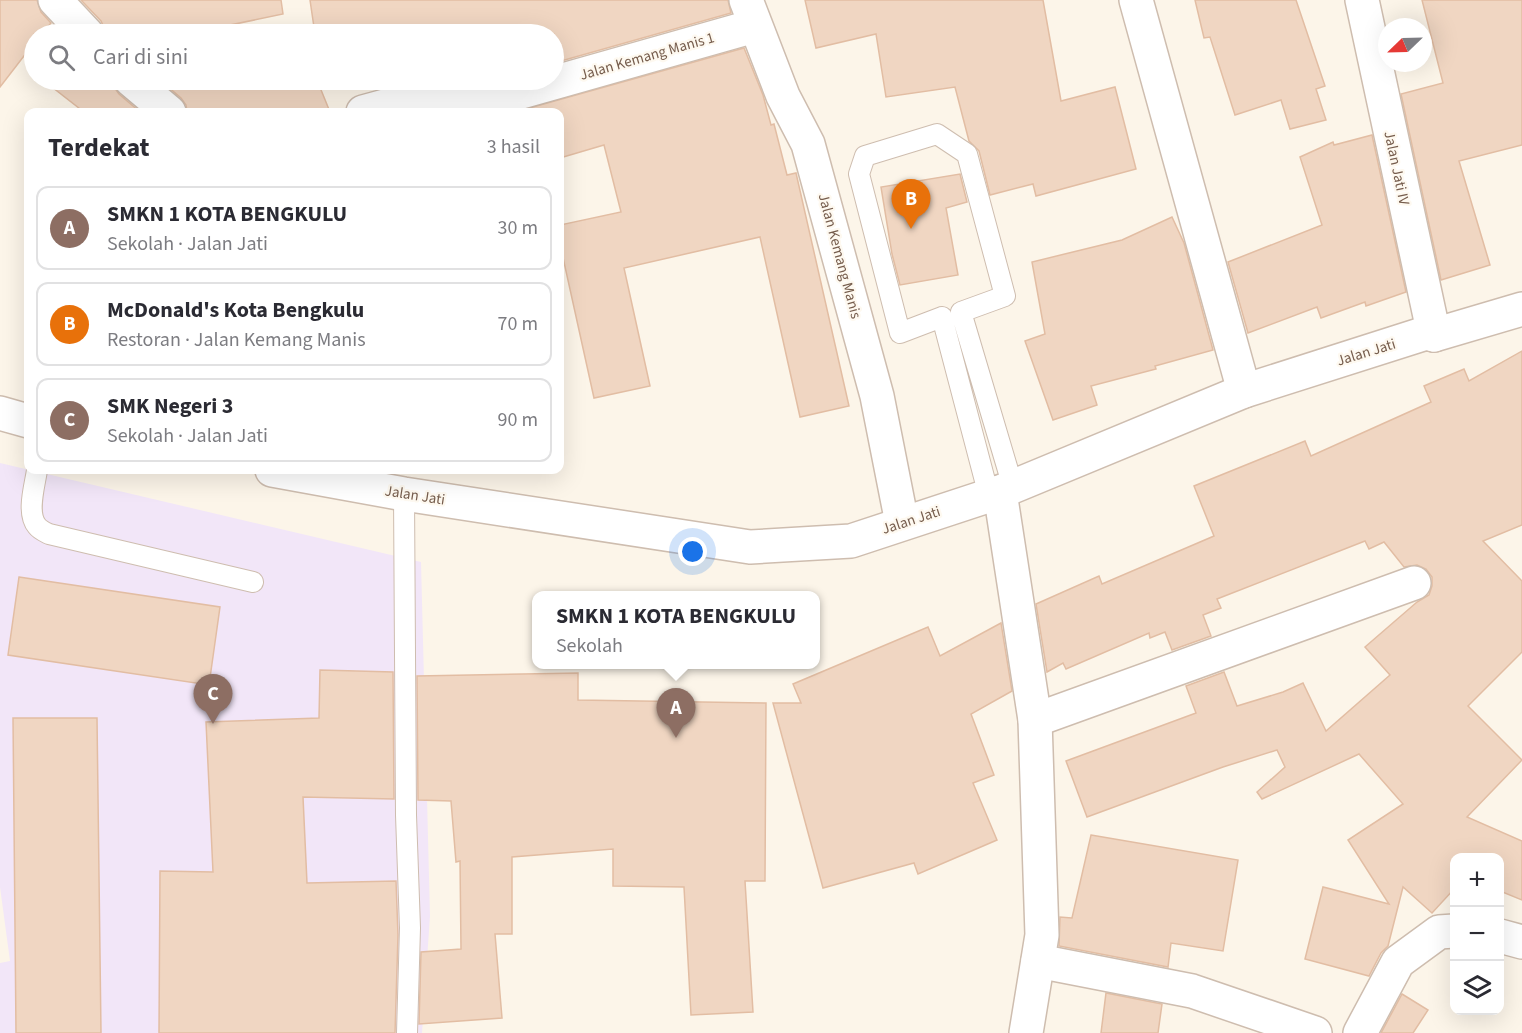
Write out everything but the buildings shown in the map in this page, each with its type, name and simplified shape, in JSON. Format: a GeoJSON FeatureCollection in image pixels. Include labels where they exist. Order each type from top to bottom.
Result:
{"type":"FeatureCollection","features":[{"type":"Feature","properties":{"kind":"street"},"geometry":{"type":"LineString","coordinates":[[55,0],[78,24]]}},
{"type":"Feature","properties":{"kind":"street"},"geometry":{"type":"LineString","coordinates":[[1136,0],[1244,391]]}},
{"type":"Feature","properties":{"kind":"street","name":"Jalan Jati IV"},"geometry":{"type":"LineString","coordinates":[[1362,0],[1434,335]]}},
{"type":"Feature","properties":{"kind":"street","name":"Jalan Kemang Manis 1"},"geometry":{"type":"LineString","coordinates":[[564,77],[750,13]]}},
{"type":"Feature","properties":{"kind":"street","name":"Jalan Kemang Manis"},"geometry":{"type":"LineString","coordinates":[[750,13],[783,96],[811,154],[877,396],[902,523]]}},
{"type":"Feature","properties":{"kind":"street"},"geometry":{"type":"LineString","coordinates":[[143,90],[164,108]]}},
{"type":"Feature","properties":{"kind":"street","name":"Jalan Kemang Manis 1"},"geometry":{"type":"LineString","coordinates":[[378,108],[407,100],[462,101],[527,90]]}},
{"type":"Feature","properties":{"kind":"street","name":"Jalan Jati"},"geometry":{"type":"LineString","coordinates":[[294,474],[404,494],[750,547],[851,541],[1001,492],[1244,391],[1426,333],[1434,335],[1522,309]]}},
{"type":"Feature","properties":{"kind":"street"},"geometry":{"type":"LineString","coordinates":[[0,413],[24,420]]}},
{"type":"Feature","properties":{"kind":"street"},"geometry":{"type":"LineString","coordinates":[[1001,492],[1035,720],[1042,935],[1026,1033]]}},
{"type":"Feature","properties":{"kind":"street"},"geometry":{"type":"LineString","coordinates":[[1035,720],[1414,583]]}},
{"type":"Feature","properties":{"kind":"street"},"geometry":{"type":"LineString","coordinates":[[1360,1033],[1398,962],[1439,932],[1450,931]]}},
{"type":"Feature","properties":{"kind":"street"},"geometry":{"type":"LineString","coordinates":[[1504,937],[1522,942]]}},
{"type":"Feature","properties":{"kind":"street"},"geometry":{"type":"LineString","coordinates":[[1038,961],[1192,991],[1316,1033]]}},
{"type":"Feature","properties":{"kind":"lane"},"geometry":{"type":"LineString","coordinates":[[938,134],[967,154],[1005,296],[961,312],[1001,492],[942,317],[900,333],[859,174],[865,156],[938,134]]}},
{"type":"Feature","properties":{"kind":"lane"},"geometry":{"type":"LineString","coordinates":[[36,474],[32,510],[36,525],[40,530],[253,582]]}},
{"type":"Feature","properties":{"kind":"lane"},"geometry":{"type":"LineString","coordinates":[[404,494],[406,815],[410,928],[407,1033]]}},
{"type":"Feature","properties":{"kind":"shaded area"},"geometry":{"type":"Polygon","coordinates":[[[0,463],[24,469],[24,474],[47,474],[421,562],[430,916],[422,1033],[0,1033],[0,963],[10,961],[0,887],[0,463]]]}},
{"type":"Feature","properties":{"kind":"place","name":"McDonald's Kota Bengkulu"},"geometry":{"type":"Point","coordinates":[911,229]}},
{"type":"Feature","properties":{"kind":"place","name":"SMK Negeri 3"},"geometry":{"type":"Point","coordinates":[213,724]}},
{"type":"Feature","properties":{"kind":"place","name":"SMKN 1 KOTA BENGKULU"},"geometry":{"type":"Point","coordinates":[676,738]}}]}
